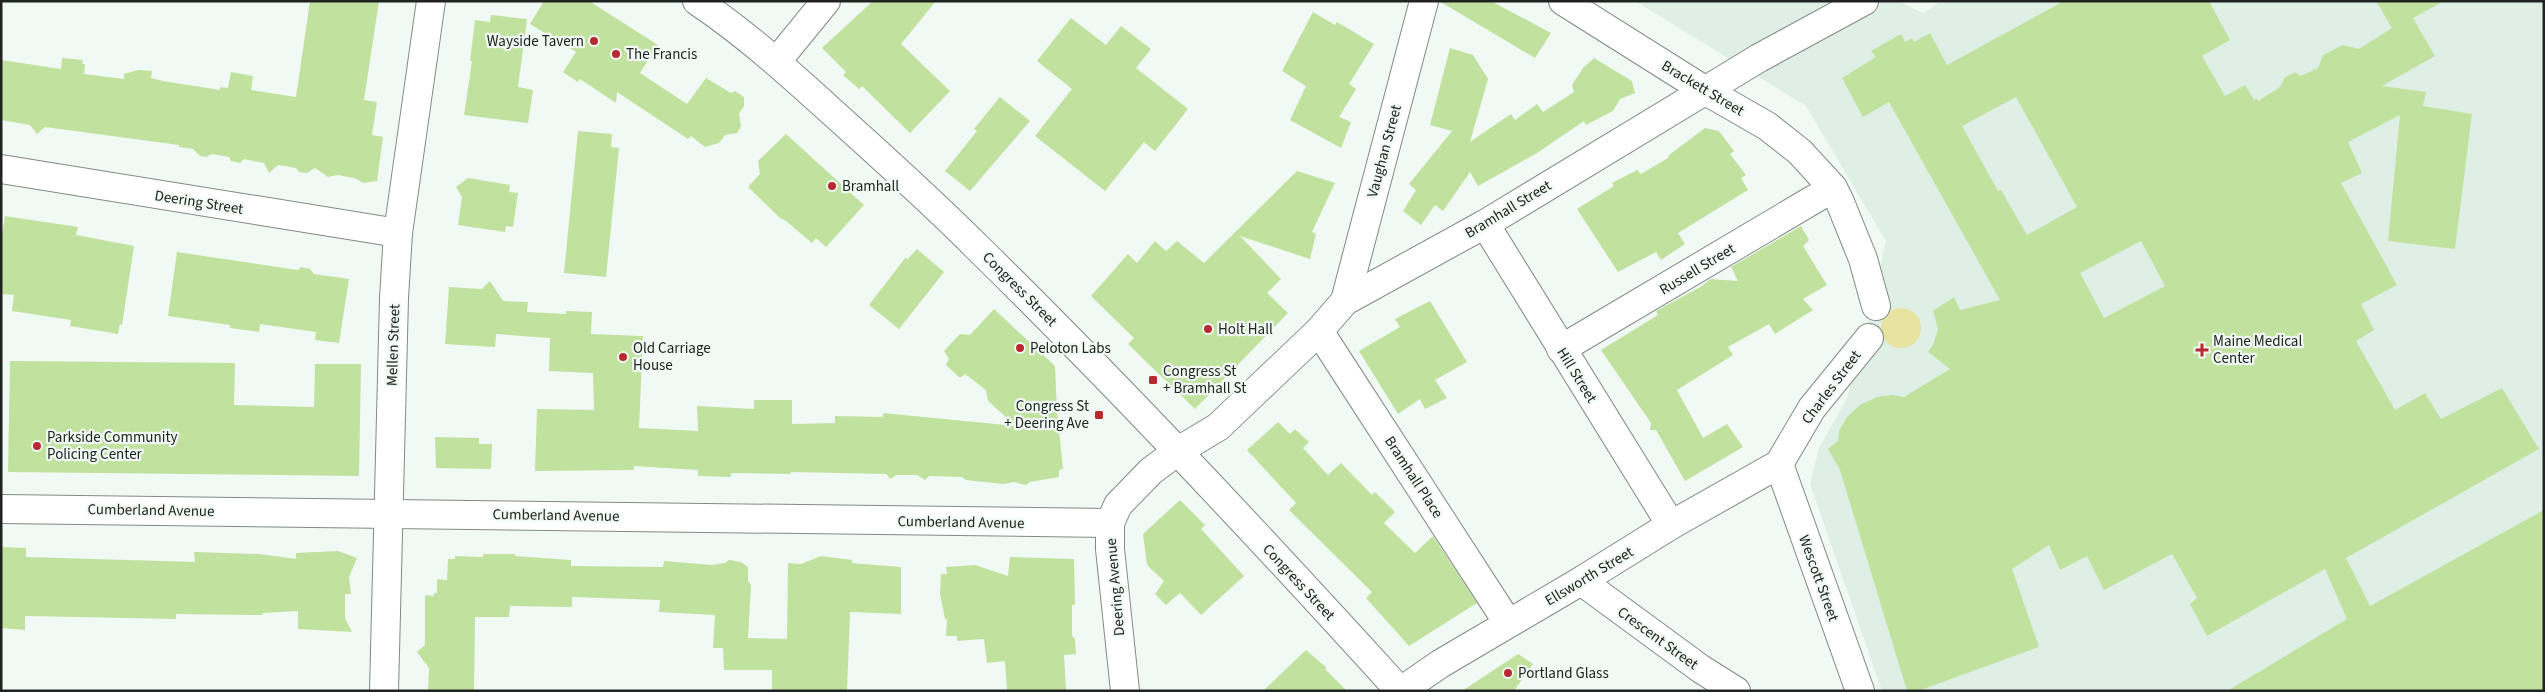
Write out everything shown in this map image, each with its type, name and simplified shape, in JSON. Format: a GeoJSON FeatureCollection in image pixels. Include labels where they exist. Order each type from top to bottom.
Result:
{"type":"FeatureCollection","features":[{"type":"Feature","properties":{"kind":"street","name":"Mellen Street"},"geometry":{"type":"LineString","coordinates":[[384,691],[398,233],[431,1]]}},
{"type":"Feature","properties":{"kind":"street","name":"Congress Street"},"geometry":{"type":"LineString","coordinates":[[697,1],[725,20],[777,61],[923,193],[1047,315],[1178,450],[1400,691]]}},
{"type":"Feature","properties":{"kind":"street"},"geometry":{"type":"LineString","coordinates":[[777,61],[826,1]]}},
{"type":"Feature","properties":{"kind":"street","name":"Vaughan Street"},"geometry":{"type":"LineString","coordinates":[[1345,301],[1424,1]]}},
{"type":"Feature","properties":{"kind":"street","name":"Brackett Street"},"geometry":{"type":"LineString","coordinates":[[1563,1],[1706,91],[1767,126],[1800,152],[1833,188]]}},
{"type":"Feature","properties":{"kind":"street","name":"Bramhall Street"},"geometry":{"type":"LineString","coordinates":[[1178,450],[1218,427],[1319,331],[1345,301],[1485,224],[1706,91],[1826,12],[1864,1]]}},
{"type":"Feature","properties":{"kind":"street","name":"Deering Street"},"geometry":{"type":"LineString","coordinates":[[1,169],[398,233]]}},
{"type":"Feature","properties":{"kind":"street"},"geometry":{"type":"LineString","coordinates":[[1833,188],[1863,259],[1876,306]]}},
{"type":"Feature","properties":{"kind":"street","name":"Russell Street"},"geometry":{"type":"LineString","coordinates":[[1561,350],[1833,188]]}},
{"type":"Feature","properties":{"kind":"street","name":"Hill Street"},"geometry":{"type":"LineString","coordinates":[[1485,224],[1561,350],[1671,525]]}},
{"type":"Feature","properties":{"kind":"street","name":"Bramhall Place"},"geometry":{"type":"LineString","coordinates":[[1319,331],[1508,623]]}},
{"type":"Feature","properties":{"kind":"street","name":"Charles Street"},"geometry":{"type":"LineString","coordinates":[[1780,464],[1812,408],[1869,338]]}},
{"type":"Feature","properties":{"kind":"street","name":"Deering Avenue"},"geometry":{"type":"LineString","coordinates":[[1125,691],[1110,549],[1110,523],[1118,505],[1151,471],[1178,450]]}},
{"type":"Feature","properties":{"kind":"street","name":"Ellsworth Street"},"geometry":{"type":"LineString","coordinates":[[1400,691],[1440,664],[1581,582],[1671,525],[1780,464]]}},
{"type":"Feature","properties":{"kind":"street","name":"Wescott Street"},"geometry":{"type":"LineString","coordinates":[[1780,464],[1860,691]]}},
{"type":"Feature","properties":{"kind":"street","name":"Cumberland Avenue"},"geometry":{"type":"LineString","coordinates":[[1,509],[1110,523]]}},
{"type":"Feature","properties":{"kind":"street","name":"Crescent Street"},"geometry":{"type":"LineString","coordinates":[[1581,582],[1701,670],[1736,691]]}},
{"type":"Feature","properties":{"kind":"shaded area","name":"Maine Medical Center"},"geometry":{"type":"Polygon","coordinates":[[[1635,1],[1898,1],[1923,13],[1942,1],[2544,1],[2544,691],[1882,691],[1810,484],[1819,448],[1847,398],[1869,316],[1886,241],[1806,106],[1635,1]]]}},
{"type":"Feature","properties":{"kind":"shaded area"},"geometry":{"type":"Polygon","coordinates":[[[1897,308],[1905,308],[1912,311],[1918,317],[1921,328],[1918,339],[1912,345],[1905,348],[1897,348],[1890,345],[1884,339],[1881,332],[1881,324],[1884,317],[1890,311],[1897,308]]]}},
{"type":"Feature","properties":{"kind":"building"},"geometry":{"type":"Polygon","coordinates":[[[310,1],[379,1],[364,100],[377,102],[372,135],[383,137],[377,181],[364,183],[354,178],[338,175],[328,177],[315,168],[307,173],[299,172],[296,168],[278,165],[269,173],[264,163],[244,159],[240,163],[231,161],[229,157],[212,154],[206,157],[200,156],[193,149],[179,147],[179,145],[45,127],[37,134],[30,125],[1,120],[1,60],[61,69],[62,58],[83,60],[82,64],[85,64],[84,74],[124,79],[124,74],[138,70],[152,71],[151,78],[220,90],[220,87],[228,88],[231,72],[253,76],[251,90],[296,97],[310,1]]]}},
{"type":"Feature","properties":{"kind":"building"},"geometry":{"type":"Polygon","coordinates":[[[544,1],[589,1],[658,45],[640,73],[687,104],[706,78],[731,93],[735,91],[744,97],[744,106],[739,114],[741,126],[737,133],[725,135],[719,143],[705,147],[691,136],[688,139],[617,92],[616,103],[580,79],[578,82],[563,72],[576,52],[530,24],[544,1]]]}},
{"type":"Feature","properties":{"kind":"building"},"geometry":{"type":"Polygon","coordinates":[[[873,1],[936,1],[901,44],[950,91],[910,133],[862,86],[859,89],[843,75],[846,72],[822,48],[873,1]]]}},
{"type":"Feature","properties":{"kind":"building"},"geometry":{"type":"Polygon","coordinates":[[[1439,1],[1491,1],[1551,33],[1535,58],[1439,1]]]}},
{"type":"Feature","properties":{"kind":"building","name":"Maine Medical Center"},"geometry":{"type":"Polygon","coordinates":[[[2064,1],[2209,1],[2230,40],[2202,56],[2225,96],[2245,85],[2254,100],[2257,98],[2258,101],[2280,87],[2285,77],[2295,72],[2301,76],[2318,68],[2323,55],[2343,45],[2359,49],[2392,28],[2376,1],[2444,1],[2413,18],[2435,56],[2382,86],[2426,92],[2423,106],[2472,114],[2455,249],[2388,241],[2400,115],[2348,142],[2362,173],[2341,183],[2397,285],[2361,304],[2374,330],[2356,341],[2395,410],[2425,393],[2441,419],[2502,388],[2539,449],[2346,558],[2370,606],[2544,510],[2544,691],[2227,691],[2347,619],[2325,569],[2207,636],[2190,604],[2197,598],[2172,554],[2104,590],[2087,556],[2060,570],[2049,545],[2012,569],[2039,647],[1918,691],[1907,691],[1840,470],[1828,449],[1838,441],[1839,431],[1847,417],[1860,405],[1877,397],[1892,395],[1904,397],[1950,369],[1928,352],[1933,345],[1938,329],[1933,311],[1954,297],[1960,310],[2000,300],[1889,102],[1863,117],[1842,78],[1876,57],[1871,51],[1901,34],[1905,42],[1912,38],[1914,42],[1930,33],[1947,65],[2064,1]],[[2016,97],[1962,126],[1998,191],[2001,190],[2027,235],[2077,207],[2016,97]],[[2141,241],[2080,273],[2104,318],[2165,286],[2141,241]]]}},
{"type":"Feature","properties":{"kind":"building"},"geometry":{"type":"Polygon","coordinates":[[[1313,12],[1335,25],[1337,22],[1374,44],[1349,84],[1356,89],[1339,117],[1351,122],[1341,148],[1290,120],[1306,86],[1282,71],[1313,12]]]}},
{"type":"Feature","properties":{"kind":"building"},"geometry":{"type":"Polygon","coordinates":[[[491,15],[527,19],[518,87],[533,90],[528,123],[464,115],[472,61],[470,61],[475,20],[490,22],[491,15]]]}},
{"type":"Feature","properties":{"kind":"building"},"geometry":{"type":"Polygon","coordinates":[[[1071,18],[1106,45],[1121,26],[1151,49],[1136,68],[1188,109],[1155,151],[1144,142],[1105,191],[1035,136],[1072,89],[1037,61],[1071,18]]]}},
{"type":"Feature","properties":{"kind":"building"},"geometry":{"type":"Polygon","coordinates":[[[1450,48],[1473,55],[1488,79],[1470,142],[1511,114],[1515,120],[1537,104],[1543,112],[1574,92],[1572,85],[1583,68],[1594,58],[1632,81],[1635,93],[1620,99],[1613,111],[1586,125],[1584,121],[1537,153],[1478,186],[1470,172],[1443,211],[1435,205],[1421,225],[1403,211],[1416,190],[1409,184],[1452,131],[1430,125],[1450,48]]]}},
{"type":"Feature","properties":{"kind":"building"},"geometry":{"type":"Polygon","coordinates":[[[1000,97],[1030,121],[970,191],[945,171],[977,131],[974,129],[1000,97]]]}},
{"type":"Feature","properties":{"kind":"building"},"geometry":{"type":"Polygon","coordinates":[[[1705,128],[1719,131],[1734,151],[1730,154],[1746,175],[1741,178],[1748,190],[1678,233],[1685,244],[1661,260],[1656,252],[1618,272],[1577,209],[1614,186],[1612,183],[1637,170],[1641,174],[1668,158],[1669,155],[1705,128]]]}},
{"type":"Feature","properties":{"kind":"building"},"geometry":{"type":"Polygon","coordinates":[[[578,131],[612,134],[611,147],[619,148],[606,277],[564,273],[578,131]]]}},
{"type":"Feature","properties":{"kind":"building"},"geometry":{"type":"Polygon","coordinates":[[[786,134],[864,205],[826,247],[816,238],[812,243],[780,218],[748,187],[760,174],[758,161],[786,134]]]}},
{"type":"Feature","properties":{"kind":"building"},"geometry":{"type":"Polygon","coordinates":[[[1297,171],[1335,183],[1312,232],[1316,234],[1310,259],[1240,236],[1281,279],[1267,293],[1288,313],[1195,409],[1128,344],[1134,338],[1091,296],[1128,254],[1137,263],[1155,241],[1166,251],[1177,241],[1204,263],[1297,171]]]}},
{"type":"Feature","properties":{"kind":"building"},"geometry":{"type":"Polygon","coordinates":[[[468,178],[510,185],[509,192],[518,193],[513,227],[506,226],[505,232],[458,225],[462,197],[456,187],[468,178]]]}},
{"type":"Feature","properties":{"kind":"building"},"geometry":{"type":"Polygon","coordinates":[[[5,216],[78,227],[76,235],[134,246],[122,325],[120,324],[118,334],[70,326],[71,320],[12,311],[14,295],[1,294],[1,242],[5,216]]]}},
{"type":"Feature","properties":{"kind":"building"},"geometry":{"type":"Polygon","coordinates":[[[1801,226],[1809,240],[1803,246],[1827,285],[1803,299],[1813,310],[1775,334],[1769,324],[1728,347],[1733,355],[1677,390],[1703,438],[1727,424],[1743,447],[1685,481],[1656,430],[1650,430],[1651,423],[1601,350],[1658,315],[1656,311],[1702,286],[1710,279],[1738,281],[1731,267],[1801,226]]]}},
{"type":"Feature","properties":{"kind":"building"},"geometry":{"type":"Polygon","coordinates":[[[917,249],[944,272],[899,329],[869,305],[906,257],[907,260],[917,249]]]}},
{"type":"Feature","properties":{"kind":"building"},"geometry":{"type":"Polygon","coordinates":[[[177,252],[298,270],[301,267],[310,269],[314,274],[349,279],[339,343],[315,340],[316,332],[260,324],[259,332],[230,328],[230,325],[168,316],[177,252]]]}},
{"type":"Feature","properties":{"kind":"building"},"geometry":{"type":"Polygon","coordinates":[[[490,281],[503,301],[528,302],[527,312],[566,314],[566,311],[592,312],[591,334],[643,336],[639,428],[698,431],[697,406],[754,409],[754,400],[792,400],[792,424],[835,423],[835,416],[883,417],[883,413],[1016,426],[988,401],[986,390],[965,374],[960,378],[946,365],[949,359],[944,351],[960,334],[970,335],[994,309],[1055,366],[1063,469],[1059,470],[1059,477],[1030,482],[1026,485],[1014,482],[1003,484],[966,480],[962,477],[929,476],[925,480],[917,475],[896,475],[891,479],[886,474],[791,472],[791,474],[731,473],[731,477],[698,476],[698,470],[634,466],[634,470],[535,471],[537,409],[594,410],[593,373],[549,371],[550,338],[496,334],[495,347],[445,344],[449,287],[482,289],[490,281]]]}},
{"type":"Feature","properties":{"kind":"building"},"geometry":{"type":"Polygon","coordinates":[[[1430,301],[1467,362],[1435,380],[1447,398],[1425,409],[1420,399],[1398,414],[1359,351],[1400,327],[1395,319],[1430,301]]]}},
{"type":"Feature","properties":{"kind":"building"},"geometry":{"type":"Polygon","coordinates":[[[10,361],[235,363],[234,405],[314,407],[315,364],[361,364],[359,476],[8,472],[10,361]]]}},
{"type":"Feature","properties":{"kind":"building"},"geometry":{"type":"Polygon","coordinates":[[[1278,422],[1290,434],[1295,429],[1309,442],[1303,448],[1328,475],[1341,463],[1372,495],[1375,492],[1395,512],[1384,523],[1415,553],[1433,536],[1477,603],[1409,646],[1366,598],[1372,592],[1289,510],[1296,503],[1247,450],[1278,422]]]}},
{"type":"Feature","properties":{"kind":"building"},"geometry":{"type":"Polygon","coordinates":[[[435,437],[479,438],[479,444],[492,444],[491,469],[436,468],[435,437]]]}},
{"type":"Feature","properties":{"kind":"building"},"geometry":{"type":"Polygon","coordinates":[[[1180,500],[1205,525],[1201,529],[1244,576],[1201,615],[1180,593],[1166,605],[1155,594],[1164,581],[1147,565],[1143,534],[1180,500]]]}},
{"type":"Feature","properties":{"kind":"building"},"geometry":{"type":"Polygon","coordinates":[[[1,547],[26,548],[26,557],[195,562],[194,552],[259,554],[296,559],[296,553],[338,551],[357,558],[349,577],[351,594],[345,594],[345,618],[352,632],[298,629],[298,611],[263,613],[262,615],[176,614],[176,619],[25,616],[25,630],[1,628],[1,547]]]}},
{"type":"Feature","properties":{"kind":"building"},"geometry":{"type":"Polygon","coordinates":[[[483,554],[515,554],[515,556],[571,560],[571,566],[663,567],[664,561],[712,565],[725,563],[729,560],[741,562],[748,567],[748,581],[751,585],[748,638],[787,639],[788,563],[801,564],[821,556],[852,560],[852,563],[901,567],[901,614],[850,612],[847,691],[772,691],[772,670],[724,670],[723,648],[713,648],[715,615],[659,612],[660,600],[572,597],[572,607],[510,606],[509,617],[475,617],[474,691],[428,691],[429,668],[417,652],[425,645],[425,595],[434,596],[434,593],[437,593],[437,579],[447,580],[448,559],[455,559],[455,556],[483,557],[483,554]]]}},
{"type":"Feature","properties":{"kind":"building"},"geometry":{"type":"Polygon","coordinates":[[[1010,557],[1074,559],[1075,605],[1072,605],[1072,636],[1075,639],[1076,654],[1064,655],[1066,691],[1007,691],[1005,661],[987,663],[984,639],[957,641],[957,636],[946,636],[947,619],[945,619],[940,594],[941,574],[947,574],[946,567],[975,565],[1008,576],[1010,557]]]}},
{"type":"Feature","properties":{"kind":"building"},"geometry":{"type":"Polygon","coordinates":[[[1306,650],[1327,668],[1325,669],[1347,691],[1263,691],[1306,650]]]}},
{"type":"Feature","properties":{"kind":"building","name":"Portland Glass"},"geometry":{"type":"Polygon","coordinates":[[[1518,654],[1533,664],[1514,691],[1462,691],[1518,654]]]}},
{"type":"Feature","properties":{"kind":"place","name":"Wayside Tavern"},"geometry":{"type":"Point","coordinates":[594,41]}},
{"type":"Feature","properties":{"kind":"place","name":"The Francis"},"geometry":{"type":"Point","coordinates":[616,54]}},
{"type":"Feature","properties":{"kind":"place","name":"Bramhall"},"geometry":{"type":"Point","coordinates":[832,186]}},
{"type":"Feature","properties":{"kind":"place","name":"Holt Hall"},"geometry":{"type":"Point","coordinates":[1208,329]}},
{"type":"Feature","properties":{"kind":"place","name":"Peloton Labs"},"geometry":{"type":"Point","coordinates":[1020,348]}},
{"type":"Feature","properties":{"kind":"place","name":"Maine Medical Center"},"geometry":{"type":"Point","coordinates":[2202,350]}},
{"type":"Feature","properties":{"kind":"place","name":"Old Carriage House"},"geometry":{"type":"Point","coordinates":[623,357]}},
{"type":"Feature","properties":{"kind":"place","name":"Congress St + Bramhall St"},"geometry":{"type":"Point","coordinates":[1153,380]}},
{"type":"Feature","properties":{"kind":"place","name":"Congress St + Deering Ave"},"geometry":{"type":"Point","coordinates":[1099,415]}},
{"type":"Feature","properties":{"kind":"place","name":"Parkside Community Policing Center"},"geometry":{"type":"Point","coordinates":[37,446]}},
{"type":"Feature","properties":{"kind":"place","name":"Portland Glass"},"geometry":{"type":"Point","coordinates":[1508,673]}}]}
